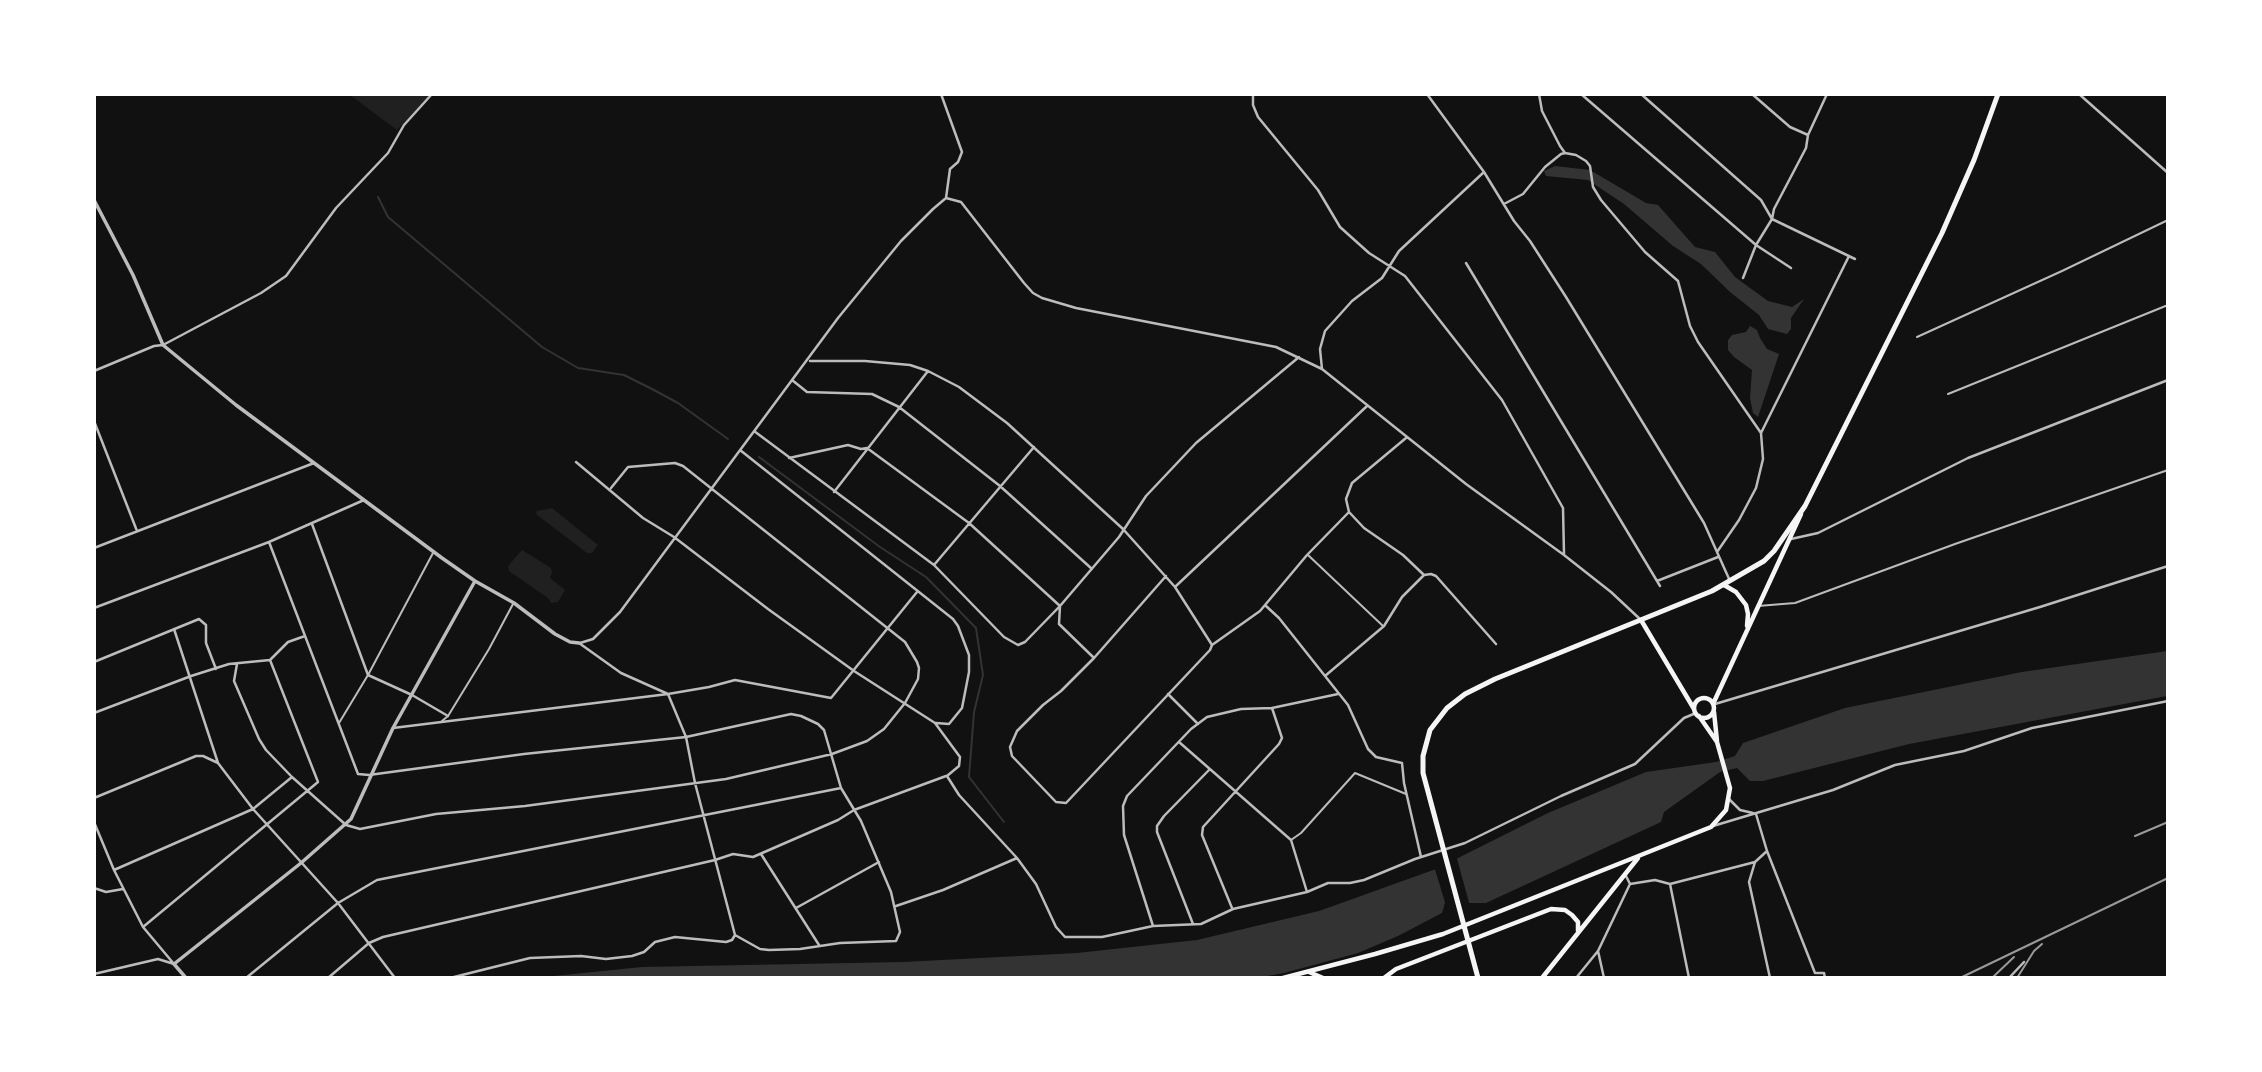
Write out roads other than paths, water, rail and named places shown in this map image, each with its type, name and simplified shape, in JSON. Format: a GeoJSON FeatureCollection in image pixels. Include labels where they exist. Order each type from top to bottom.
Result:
{"type":"FeatureCollection","features":[{"type":"Feature","properties":{"kind":"highway"},"geometry":{"type":"LineString","coordinates":[[1478,978],[1426,788],[1423,756],[1430,730],[1447,708],[1465,694],[1494,679],[1724,585],[1764,561],[1774,551],[1805,506],[1942,233],[1974,160],[1998,94]]}},
{"type":"Feature","properties":{"kind":"main road"},"geometry":{"type":"LineString","coordinates":[[1696,713],[1708,717],[1714,707],[1805,506]]}},
{"type":"Feature","properties":{"kind":"main road"},"geometry":{"type":"LineString","coordinates":[[1724,585],[1736,592],[1746,605],[1748,623],[1744,637]]}},
{"type":"Feature","properties":{"kind":"main road"},"geometry":{"type":"LineString","coordinates":[[1641,620],[1696,713],[1717,742]]}},
{"type":"Feature","properties":{"kind":"main road"},"geometry":{"type":"LineString","coordinates":[[1308,974],[1443,934],[1711,827],[1726,810],[1730,788],[1717,742],[1714,707],[1708,699],[1703,698],[1696,702],[1696,713]]}},
{"type":"Feature","properties":{"kind":"main road"},"geometry":{"type":"LineString","coordinates":[[1542,978],[1640,856]]}},
{"type":"Feature","properties":{"kind":"main road"},"geometry":{"type":"LineString","coordinates":[[1384,978],[1396,969],[1551,909],[1565,910],[1572,915],[1578,922],[1578,931]]}},
{"type":"Feature","properties":{"kind":"main road"},"geometry":{"type":"LineString","coordinates":[[1283,978],[1300,974],[1323,978]]}},
{"type":"Feature","properties":{"kind":"street"},"geometry":{"type":"LineString","coordinates":[[94,371],[163,345],[261,293],[286,276],[336,208],[388,153],[404,125],[432,94]]}},
{"type":"Feature","properties":{"kind":"street"},"geometry":{"type":"LineString","coordinates":[[94,200],[133,275],[163,345],[196,374],[433,552],[475,581],[514,603],[555,634],[570,642],[579,643],[593,639],[613,620],[838,318],[901,241],[946,198],[950,169],[958,162],[962,152],[941,94]]}},
{"type":"Feature","properties":{"kind":"street"},"geometry":{"type":"LineString","coordinates":[[1253,94],[1253,105],[1258,117],[1318,190],[1339,227],[1368,253],[1411,282],[1502,400],[1563,508],[1564,555]]}},
{"type":"Feature","properties":{"kind":"street"},"geometry":{"type":"LineString","coordinates":[[1270,94],[1282,94]]}},
{"type":"Feature","properties":{"kind":"street"},"geometry":{"type":"LineString","coordinates":[[1427,94],[1484,172],[1566,297],[1704,523],[1730,581]]}},
{"type":"Feature","properties":{"kind":"street"},"geometry":{"type":"LineString","coordinates":[[1539,94],[1542,111],[1565,153],[1576,155],[1590,166],[1593,187],[1601,200],[1645,252],[1678,281],[1690,326],[1761,433],[1761,474],[1739,520],[1717,556],[1657,581]]}},
{"type":"Feature","properties":{"kind":"street"},"geometry":{"type":"LineString","coordinates":[[1581,94],[1756,244],[1791,268]]}},
{"type":"Feature","properties":{"kind":"street"},"geometry":{"type":"LineString","coordinates":[[1641,94],[1761,200],[1772,219],[1855,259]]}},
{"type":"Feature","properties":{"kind":"street"},"geometry":{"type":"LineString","coordinates":[[1752,94],[1790,127],[1808,135]]}},
{"type":"Feature","properties":{"kind":"street"},"geometry":{"type":"LineString","coordinates":[[1743,278],[1756,244],[1772,219],[1774,209],[1806,148],[1808,135],[1826,94]]}},
{"type":"Feature","properties":{"kind":"street"},"geometry":{"type":"LineString","coordinates":[[2079,94],[2168,173]]}},
{"type":"Feature","properties":{"kind":"street"},"geometry":{"type":"LineString","coordinates":[[1504,204],[1522,194],[1545,167],[1565,153]]}},
{"type":"Feature","properties":{"kind":"street"},"geometry":{"type":"LineString","coordinates":[[1322,369],[1322,336],[1352,301],[1382,278],[1399,251],[1484,172]]}},
{"type":"Feature","properties":{"kind":"street"},"geometry":{"type":"LineString","coordinates":[[946,198],[961,202],[1024,283],[1042,299],[1276,347],[1322,369],[1465,484],[1564,555],[1641,620]]}},
{"type":"Feature","properties":{"kind":"street"},"geometry":{"type":"LineString","coordinates":[[1761,433],[1849,256]]}},
{"type":"Feature","properties":{"kind":"street"},"geometry":{"type":"LineString","coordinates":[[1466,263],[1660,586]]}},
{"type":"Feature","properties":{"kind":"street"},"geometry":{"type":"LineString","coordinates":[[754,431],[934,565],[1004,637],[1018,645],[1060,606],[1119,537],[1150,491],[1196,443],[1299,357]]}},
{"type":"Feature","properties":{"kind":"street"},"geometry":{"type":"LineString","coordinates":[[808,361],[888,362],[928,371],[958,387],[1007,423],[1123,529],[1175,586],[1212,645]]}},
{"type":"Feature","properties":{"kind":"street"},"geometry":{"type":"LineString","coordinates":[[834,492],[928,371]]}},
{"type":"Feature","properties":{"kind":"street"},"geometry":{"type":"LineString","coordinates":[[792,380],[807,392],[872,394],[899,407],[1000,486],[1091,569]]}},
{"type":"Feature","properties":{"kind":"street"},"geometry":{"type":"LineString","coordinates":[[1791,538],[1818,533],[1968,458],[2168,380]]}},
{"type":"Feature","properties":{"kind":"street"},"geometry":{"type":"LineString","coordinates":[[1175,586],[1367,406]]}},
{"type":"Feature","properties":{"kind":"street"},"geometry":{"type":"LineString","coordinates":[[94,421],[137,531]]}},
{"type":"Feature","properties":{"kind":"street"},"geometry":{"type":"LineString","coordinates":[[1406,438],[1352,483],[1346,499],[1349,512],[1364,528],[1403,555],[1424,575]]}},
{"type":"Feature","properties":{"kind":"street"},"geometry":{"type":"LineString","coordinates":[[789,458],[848,445],[861,449],[867,447]]}},
{"type":"Feature","properties":{"kind":"street"},"geometry":{"type":"LineString","coordinates":[[867,447],[969,523],[1060,606]]}},
{"type":"Feature","properties":{"kind":"street"},"geometry":{"type":"LineString","coordinates":[[934,565],[1034,447]]}},
{"type":"Feature","properties":{"kind":"street"},"geometry":{"type":"LineString","coordinates":[[740,450],[953,619],[970,655],[962,708],[948,724],[935,723]]}},
{"type":"Feature","properties":{"kind":"street"},"geometry":{"type":"LineString","coordinates":[[328,978],[369,943],[383,937],[733,854],[752,857],[838,820],[853,810],[947,776],[959,766],[960,757],[935,723],[854,671],[674,537],[643,518],[576,462]]}},
{"type":"Feature","properties":{"kind":"street"},"geometry":{"type":"LineString","coordinates":[[237,664],[234,681],[266,750],[308,793],[346,825],[360,828],[436,814],[525,806],[726,779],[832,754],[876,736],[905,702],[918,679],[919,668],[911,649],[683,466],[675,463],[628,467],[611,489]]}},
{"type":"Feature","properties":{"kind":"street"},"geometry":{"type":"LineString","coordinates":[[94,548],[314,464]]}},
{"type":"Feature","properties":{"kind":"street"},"geometry":{"type":"LineString","coordinates":[[94,608],[269,542],[364,500]]}},
{"type":"Feature","properties":{"kind":"street"},"geometry":{"type":"LineString","coordinates":[[1166,576],[1094,658],[1017,731],[1010,747],[1012,756],[1056,802],[1066,803],[1212,645],[1265,605],[1307,555],[1349,512]]}},
{"type":"Feature","properties":{"kind":"street"},"geometry":{"type":"LineString","coordinates":[[312,524],[368,675],[412,695],[448,716]]}},
{"type":"Feature","properties":{"kind":"street"},"geometry":{"type":"LineString","coordinates":[[269,542],[358,774],[369,775],[524,754],[686,737],[796,715],[821,726],[841,788],[879,862],[896,906],[900,932],[896,941],[769,950],[750,944],[735,935],[695,783],[686,737],[668,694],[621,673],[579,643]]}},
{"type":"Feature","properties":{"kind":"street"},"geometry":{"type":"LineString","coordinates":[[1714,707],[2168,566]]}},
{"type":"Feature","properties":{"kind":"street"},"geometry":{"type":"LineString","coordinates":[[1325,676],[1384,626],[1402,597],[1424,575],[1436,576],[1496,644]]}},
{"type":"Feature","properties":{"kind":"street"},"geometry":{"type":"LineString","coordinates":[[174,964],[302,863],[351,819],[393,728],[475,581]]}},
{"type":"Feature","properties":{"kind":"street"},"geometry":{"type":"LineString","coordinates":[[393,728],[668,694],[736,680],[831,698],[917,592]]}},
{"type":"Feature","properties":{"kind":"street"},"geometry":{"type":"LineString","coordinates":[[1265,605],[1279,618],[1348,705],[1368,749],[1376,757],[1402,763],[1421,858]]}},
{"type":"Feature","properties":{"kind":"street"},"geometry":{"type":"LineString","coordinates":[[1060,606],[1059,624],[1094,658]]}},
{"type":"Feature","properties":{"kind":"street"},"geometry":{"type":"LineString","coordinates":[[94,662],[202,620],[206,625],[206,643],[216,668]]}},
{"type":"Feature","properties":{"kind":"street"},"geometry":{"type":"LineString","coordinates":[[174,629],[218,763],[253,809],[338,903],[395,978]]}},
{"type":"Feature","properties":{"kind":"street"},"geometry":{"type":"LineString","coordinates":[[94,713],[216,668],[270,660],[288,642],[305,636]]}},
{"type":"Feature","properties":{"kind":"street"},"geometry":{"type":"LineString","coordinates":[[143,927],[308,793],[319,779],[270,660]]}},
{"type":"Feature","properties":{"kind":"street"},"geometry":{"type":"LineString","coordinates":[[1168,694],[1198,724]]}},
{"type":"Feature","properties":{"kind":"street"},"geometry":{"type":"LineString","coordinates":[[1153,926],[1124,835],[1123,806],[1127,796],[1207,717],[1241,709],[1272,708],[1338,694]]}},
{"type":"Feature","properties":{"kind":"street"},"geometry":{"type":"LineString","coordinates":[[1711,827],[1833,790],[1895,765],[1964,751],[2032,728],[2168,701]]}},
{"type":"Feature","properties":{"kind":"street"},"geometry":{"type":"LineString","coordinates":[[1233,909],[1202,831],[1205,823],[1269,758],[1282,738],[1272,708]]}},
{"type":"Feature","properties":{"kind":"street"},"geometry":{"type":"LineString","coordinates":[[947,776],[959,795],[1036,884],[1056,927],[1065,937],[1102,937],[1153,926],[1211,921],[1233,909],[1307,892],[1328,883],[1364,880],[1465,843],[1634,764],[1685,717],[1696,713]]}},
{"type":"Feature","properties":{"kind":"street"},"geometry":{"type":"LineString","coordinates":[[1179,742],[1291,840],[1307,892]]}},
{"type":"Feature","properties":{"kind":"street"},"geometry":{"type":"LineString","coordinates":[[94,798],[196,756],[203,756],[218,763]]}},
{"type":"Feature","properties":{"kind":"street"},"geometry":{"type":"LineString","coordinates":[[1193,924],[1157,826],[1210,769]]}},
{"type":"Feature","properties":{"kind":"street"},"geometry":{"type":"LineString","coordinates":[[114,870],[253,809],[292,777]]}},
{"type":"Feature","properties":{"kind":"street"},"geometry":{"type":"LineString","coordinates":[[246,978],[338,903],[377,880],[841,788]]}},
{"type":"Feature","properties":{"kind":"street"},"geometry":{"type":"LineString","coordinates":[[1729,799],[1740,810],[1756,814]]}},
{"type":"Feature","properties":{"kind":"street"},"geometry":{"type":"LineString","coordinates":[[1756,814],[1766,851],[1815,973],[1824,973],[1825,978]]}},
{"type":"Feature","properties":{"kind":"street"},"geometry":{"type":"LineString","coordinates":[[94,822],[122,888],[143,927],[186,978]]}},
{"type":"Feature","properties":{"kind":"street"},"geometry":{"type":"LineString","coordinates":[[1766,851],[1755,862],[1749,882],[1770,978]]}},
{"type":"Feature","properties":{"kind":"street"},"geometry":{"type":"LineString","coordinates":[[761,854],[820,945]]}},
{"type":"Feature","properties":{"kind":"street"},"geometry":{"type":"LineString","coordinates":[[896,906],[943,890],[1017,859]]}},
{"type":"Feature","properties":{"kind":"street"},"geometry":{"type":"LineString","coordinates":[[796,908],[879,862]]}},
{"type":"Feature","properties":{"kind":"street"},"geometry":{"type":"LineString","coordinates":[[1630,884],[1655,880],[1670,884],[1755,862]]}},
{"type":"Feature","properties":{"kind":"street"},"geometry":{"type":"LineString","coordinates":[[1625,874],[1630,884]]}},
{"type":"Feature","properties":{"kind":"street"},"geometry":{"type":"LineString","coordinates":[[1576,978],[1598,951],[1630,884]]}},
{"type":"Feature","properties":{"kind":"street"},"geometry":{"type":"LineString","coordinates":[[1670,884],[1689,978]]}},
{"type":"Feature","properties":{"kind":"street"},"geometry":{"type":"LineString","coordinates":[[94,888],[106,892],[122,888]]}},
{"type":"Feature","properties":{"kind":"street"},"geometry":{"type":"LineString","coordinates":[[450,978],[530,958],[581,956],[606,959],[644,952],[661,940],[685,937],[726,942],[732,940],[735,935]]}},
{"type":"Feature","properties":{"kind":"street"},"geometry":{"type":"LineString","coordinates":[[1598,951],[1604,978]]}},
{"type":"Feature","properties":{"kind":"street"},"geometry":{"type":"LineString","coordinates":[[94,974],[158,959],[174,964]]}},
{"type":"Feature","properties":{"kind":"street"},"geometry":{"type":"LineString","coordinates":[[2009,978],[2024,962]]}},
{"type":"Feature","properties":{"kind":"lane"},"geometry":{"type":"LineString","coordinates":[[1917,337],[2168,220]]}},
{"type":"Feature","properties":{"kind":"lane"},"geometry":{"type":"LineString","coordinates":[[1948,394],[2168,305]]}},
{"type":"Feature","properties":{"kind":"lane"},"geometry":{"type":"LineString","coordinates":[[1757,607],[1795,603],[2168,470]]}},
{"type":"Feature","properties":{"kind":"lane"},"geometry":{"type":"LineString","coordinates":[[338,724],[368,675],[433,552]]}},
{"type":"Feature","properties":{"kind":"lane"},"geometry":{"type":"LineString","coordinates":[[1307,555],[1384,626]]}},
{"type":"Feature","properties":{"kind":"lane"},"geometry":{"type":"LineString","coordinates":[[440,723],[448,716],[514,603]]}},
{"type":"Feature","properties":{"kind":"lane"},"geometry":{"type":"LineString","coordinates":[[1291,840],[1301,833],[1355,773],[1407,795]]}},
{"type":"Feature","properties":{"kind":"waterway"},"geometry":{"type":"LineString","coordinates":[[378,197],[388,217],[542,347],[578,368],[624,375],[678,403],[728,439]]}},
{"type":"Feature","properties":{"kind":"waterway"},"geometry":{"type":"LineString","coordinates":[[759,457],[880,547],[926,577],[976,628],[983,675],[974,712],[969,777],[1004,822]]}},
{"type":"Feature","properties":{"kind":"railway"},"geometry":{"type":"LineString","coordinates":[[2135,836],[2168,822]]}},
{"type":"Feature","properties":{"kind":"railway"},"geometry":{"type":"LineString","coordinates":[[1960,978],[2168,878]]}},
{"type":"Feature","properties":{"kind":"railway"},"geometry":{"type":"LineString","coordinates":[[2017,978],[2034,951],[2042,944]]}},
{"type":"Feature","properties":{"kind":"railway"},"geometry":{"type":"LineString","coordinates":[[1992,978],[2014,957]]}}]}
